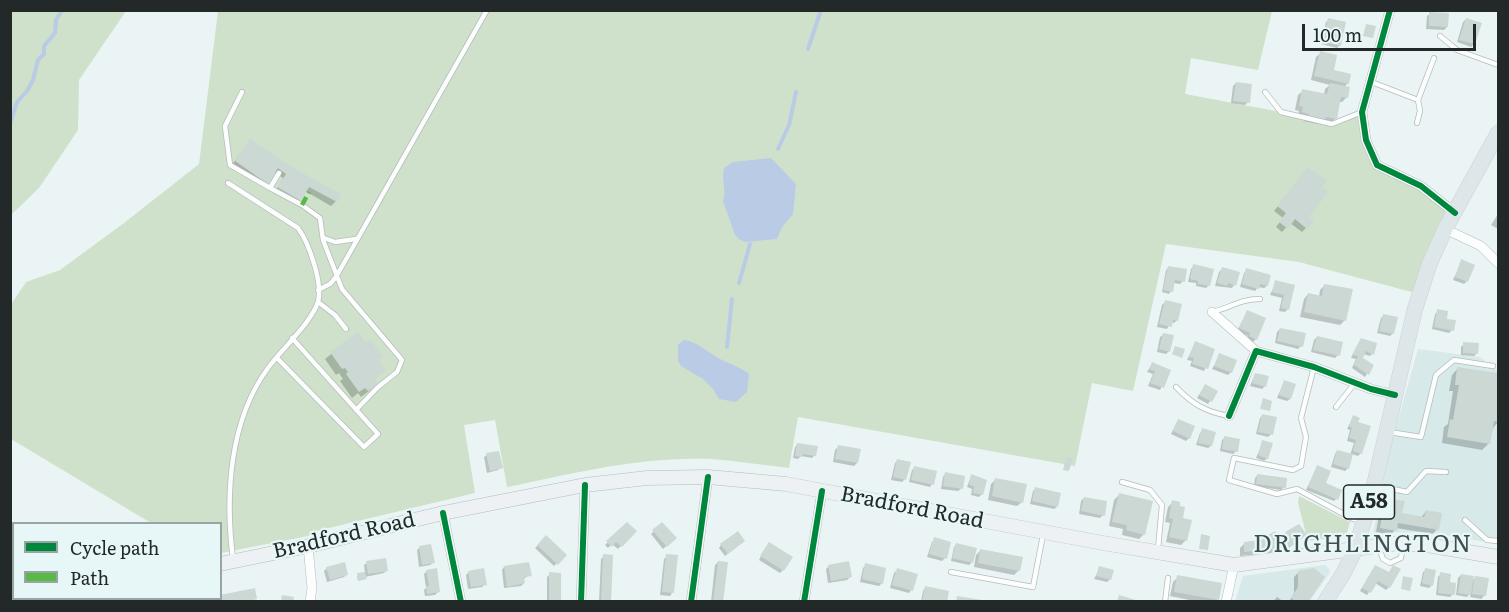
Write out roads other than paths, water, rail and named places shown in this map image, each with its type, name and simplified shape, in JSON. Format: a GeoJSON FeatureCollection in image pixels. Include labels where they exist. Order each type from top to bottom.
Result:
{"type":"FeatureCollection","features":[{"type":"Feature","properties":{"kind":"main road"},"geometry":{"type":"LineString","coordinates":[[1395,395],[1419,294],[1429,265],[1445,229],[1498,133]]}},
{"type":"Feature","properties":{"kind":"main road","name":"A58"},"geometry":{"type":"LineString","coordinates":[[1325,602],[1356,548],[1374,486],[1395,395]]}},
{"type":"Feature","properties":{"kind":"main road","name":"Bradford Road"},"geometry":{"type":"LineString","coordinates":[[227,563],[443,513],[585,485],[646,478],[708,477],[786,484],[1234,565],[1403,543],[1498,557]]}},
{"type":"Feature","properties":{"kind":"street"},"geometry":{"type":"LineString","coordinates":[[1390,10],[1362,112],[1366,140],[1377,165],[1421,186],[1455,213]]}},
{"type":"Feature","properties":{"kind":"street"},"geometry":{"type":"LineString","coordinates":[[1445,229],[1481,246],[1498,263]]}},
{"type":"Feature","properties":{"kind":"street"},"geometry":{"type":"LineString","coordinates":[[1212,312],[1256,351],[1314,367],[1395,395]]}},
{"type":"Feature","properties":{"kind":"street"},"geometry":{"type":"LineString","coordinates":[[1229,416],[1256,351]]}},
{"type":"Feature","properties":{"kind":"street"},"geometry":{"type":"LineString","coordinates":[[691,602],[708,477]]}},
{"type":"Feature","properties":{"kind":"street"},"geometry":{"type":"LineString","coordinates":[[581,602],[585,485]]}},
{"type":"Feature","properties":{"kind":"street"},"geometry":{"type":"LineString","coordinates":[[804,602],[822,491]]}},
{"type":"Feature","properties":{"kind":"street"},"geometry":{"type":"LineString","coordinates":[[443,513],[462,602]]}},
{"type":"Feature","properties":{"kind":"street"},"geometry":{"type":"LineString","coordinates":[[308,546],[312,588],[310,602]]}},
{"type":"Feature","properties":{"kind":"street"},"geometry":{"type":"LineString","coordinates":[[1226,602],[1234,565]]}},
{"type":"Feature","properties":{"kind":"lane"},"geometry":{"type":"LineString","coordinates":[[318,290],[330,284],[336,277],[487,10]]}},
{"type":"Feature","properties":{"kind":"lane"},"geometry":{"type":"LineString","coordinates":[[1440,36],[1457,50],[1498,65]]}},
{"type":"Feature","properties":{"kind":"lane"},"geometry":{"type":"LineString","coordinates":[[1417,123],[1420,111],[1418,100],[1434,58]]}},
{"type":"Feature","properties":{"kind":"lane"},"geometry":{"type":"LineString","coordinates":[[1370,81],[1418,100]]}},
{"type":"Feature","properties":{"kind":"lane"},"geometry":{"type":"LineString","coordinates":[[242,92],[225,126],[230,165],[318,215],[322,222],[322,236],[336,277],[351,300],[402,360],[397,372],[377,388],[356,410]]}},
{"type":"Feature","properties":{"kind":"lane"},"geometry":{"type":"LineString","coordinates":[[1265,92],[1281,112],[1332,124],[1362,112]]}},
{"type":"Feature","properties":{"kind":"lane"},"geometry":{"type":"LineString","coordinates":[[270,188],[279,173]]}},
{"type":"Feature","properties":{"kind":"lane"},"geometry":{"type":"LineString","coordinates":[[227,563],[228,504],[237,441],[255,389],[318,302],[313,258],[298,228],[228,183]]}},
{"type":"Feature","properties":{"kind":"lane"},"geometry":{"type":"LineString","coordinates":[[322,236],[326,240],[335,242],[357,239]]}},
{"type":"Feature","properties":{"kind":"lane"},"geometry":{"type":"LineString","coordinates":[[1212,312],[1228,308],[1236,302],[1260,299]]}},
{"type":"Feature","properties":{"kind":"lane"},"geometry":{"type":"LineString","coordinates":[[318,302],[335,315],[346,329]]}},
{"type":"Feature","properties":{"kind":"lane"},"geometry":{"type":"LineString","coordinates":[[277,358],[364,447],[378,434],[292,338]]}},
{"type":"Feature","properties":{"kind":"lane"},"geometry":{"type":"LineString","coordinates":[[1387,431],[1421,437],[1436,375],[1454,360],[1492,366]]}},
{"type":"Feature","properties":{"kind":"lane"},"geometry":{"type":"LineString","coordinates":[[1314,367],[1301,418],[1306,437],[1301,466],[1293,470],[1234,458],[1228,480],[1277,494],[1297,489],[1353,519],[1364,520]]}},
{"type":"Feature","properties":{"kind":"lane"},"geometry":{"type":"LineString","coordinates":[[1336,407],[1355,382]]}},
{"type":"Feature","properties":{"kind":"lane"},"geometry":{"type":"LineString","coordinates":[[1176,387],[1197,406],[1216,414],[1229,416]]}},
{"type":"Feature","properties":{"kind":"lane"},"geometry":{"type":"LineString","coordinates":[[1374,486],[1407,492],[1426,471],[1446,472]]}},
{"type":"Feature","properties":{"kind":"lane"},"geometry":{"type":"LineString","coordinates":[[1122,482],[1150,490],[1162,505],[1158,552]]}},
{"type":"Feature","properties":{"kind":"lane"},"geometry":{"type":"LineString","coordinates":[[1465,520],[1487,540],[1498,541]]}},
{"type":"Feature","properties":{"kind":"lane"},"geometry":{"type":"LineString","coordinates":[[951,572],[1033,586],[1043,532]]}},
{"type":"Feature","properties":{"kind":"lane"},"geometry":{"type":"LineString","coordinates":[[1165,602],[1168,578]]}},
{"type":"Feature","properties":{"kind":"water"},"geometry":{"type":"Polygon","coordinates":[[[771,158],[796,184],[793,214],[782,227],[777,239],[745,242],[735,235],[723,201],[724,168],[733,162],[771,158]]]}},
{"type":"Feature","properties":{"kind":"water"},"geometry":{"type":"Polygon","coordinates":[[[684,340],[698,345],[749,374],[747,392],[736,402],[719,399],[703,379],[681,366],[678,361],[678,345],[684,340]]]}},
{"type":"Feature","properties":{"kind":"waterway"},"geometry":{"type":"LineString","coordinates":[[10,124],[17,102],[33,80],[38,60],[44,54],[44,46],[55,33],[56,20],[62,10]]}},
{"type":"Feature","properties":{"kind":"waterway"},"geometry":{"type":"LineString","coordinates":[[808,49],[821,10]]}},
{"type":"Feature","properties":{"kind":"waterway"},"geometry":{"type":"LineString","coordinates":[[778,149],[789,125],[796,92]]}},
{"type":"Feature","properties":{"kind":"waterway"},"geometry":{"type":"LineString","coordinates":[[739,283],[750,244]]}},
{"type":"Feature","properties":{"kind":"waterway"},"geometry":{"type":"LineString","coordinates":[[727,347],[732,299]]}},
{"type":"Feature","properties":{"kind":"district","name":"DRIGHLINGTON"},"geometry":{"type":"Point","coordinates":[1363,545]}}]}
